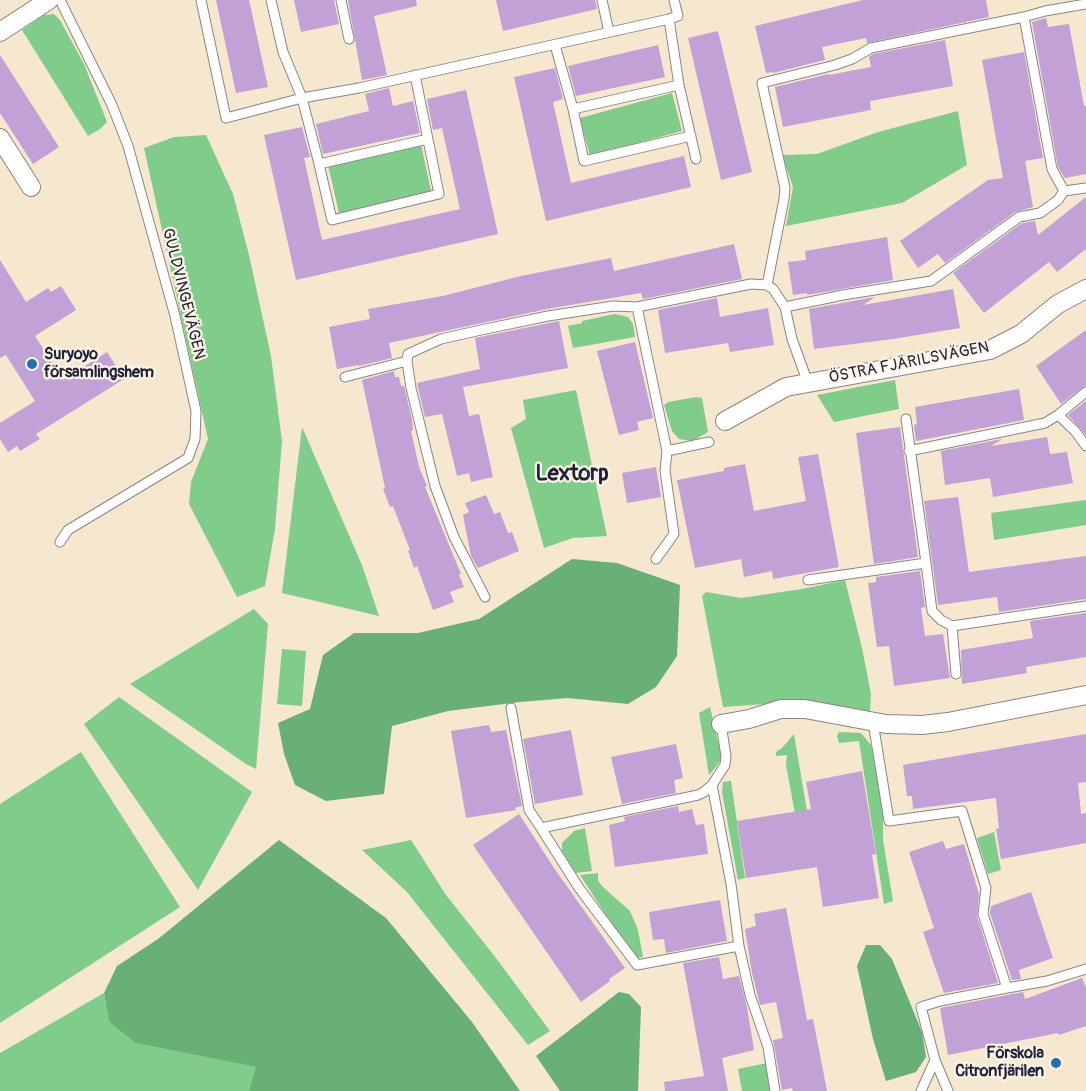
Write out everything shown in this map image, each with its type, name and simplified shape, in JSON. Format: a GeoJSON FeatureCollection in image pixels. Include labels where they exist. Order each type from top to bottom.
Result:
{"type":"FeatureCollection","features":[{"type":"Feature","properties":{"kind":"street"},"geometry":{"type":"LineString","coordinates":[[0,32],[49,0]]}},
{"type":"Feature","properties":{"kind":"street"},"geometry":{"type":"LineString","coordinates":[[0,138],[31,187]]}},
{"type":"Feature","properties":{"kind":"street","name":"ÖSTRA FJÄRILSVÄGEN"},"geometry":{"type":"LineString","coordinates":[[725,421],[786,387],[990,350],[1022,334],[1058,304],[1086,289]]}},
{"type":"Feature","properties":{"kind":"street"},"geometry":{"type":"LineString","coordinates":[[721,724],[749,719],[781,709],[805,709],[901,725],[948,722],[1086,695]]}},
{"type":"Feature","properties":{"kind":"lane","name":"GULDVINGEVÄGEN"},"geometry":{"type":"LineString","coordinates":[[60,0],[112,105],[128,146],[175,316],[196,411],[195,438],[188,458],[68,530],[60,542]]}},
{"type":"Feature","properties":{"kind":"lane"},"geometry":{"type":"LineString","coordinates":[[201,0],[226,118],[302,98],[673,18]]}},
{"type":"Feature","properties":{"kind":"lane"},"geometry":{"type":"LineString","coordinates":[[271,0],[283,52],[302,98],[332,220],[439,194],[415,75]]}},
{"type":"Feature","properties":{"kind":"lane"},"geometry":{"type":"LineString","coordinates":[[341,0],[349,39]]}},
{"type":"Feature","properties":{"kind":"lane"},"geometry":{"type":"LineString","coordinates":[[602,0],[609,32]]}},
{"type":"Feature","properties":{"kind":"lane"},"geometry":{"type":"LineString","coordinates":[[674,0],[673,18],[679,85],[696,159]]}},
{"type":"Feature","properties":{"kind":"lane"},"geometry":{"type":"LineString","coordinates":[[766,285],[784,199],[784,188],[762,83],[835,65],[871,48],[1086,4]]}},
{"type":"Feature","properties":{"kind":"lane"},"geometry":{"type":"LineString","coordinates":[[1024,17],[1052,169],[1064,191]]}},
{"type":"Feature","properties":{"kind":"lane"},"geometry":{"type":"LineString","coordinates":[[555,45],[573,109],[584,161],[691,136]]}},
{"type":"Feature","properties":{"kind":"lane"},"geometry":{"type":"LineString","coordinates":[[573,109],[679,85]]}},
{"type":"Feature","properties":{"kind":"lane"},"geometry":{"type":"LineString","coordinates":[[319,164],[428,139]]}},
{"type":"Feature","properties":{"kind":"lane"},"geometry":{"type":"LineString","coordinates":[[785,307],[931,281],[1019,217],[1041,213],[1058,200],[1064,191],[1086,188]]}},
{"type":"Feature","properties":{"kind":"lane"},"geometry":{"type":"LineString","coordinates":[[485,597],[454,537],[435,486],[413,399],[406,361],[408,354],[441,339],[549,316],[614,306],[637,307],[751,284],[766,285],[773,289],[785,307],[792,339],[808,383]]}},
{"type":"Feature","properties":{"kind":"lane"},"geometry":{"type":"LineString","coordinates":[[637,307],[667,451],[665,471],[674,534],[656,559]]}},
{"type":"Feature","properties":{"kind":"lane"},"geometry":{"type":"LineString","coordinates":[[345,377],[406,361]]}},
{"type":"Feature","properties":{"kind":"lane"},"geometry":{"type":"LineString","coordinates":[[909,451],[1045,423],[1086,392]]}},
{"type":"Feature","properties":{"kind":"lane"},"geometry":{"type":"LineString","coordinates":[[1058,415],[1075,431],[1086,446]]}},
{"type":"Feature","properties":{"kind":"lane"},"geometry":{"type":"LineString","coordinates":[[906,419],[932,611],[952,626],[1086,606]]}},
{"type":"Feature","properties":{"kind":"lane"},"geometry":{"type":"LineString","coordinates":[[667,451],[709,442]]}},
{"type":"Feature","properties":{"kind":"lane"},"geometry":{"type":"LineString","coordinates":[[808,580],[926,562]]}},
{"type":"Feature","properties":{"kind":"lane"},"geometry":{"type":"LineString","coordinates":[[952,626],[956,674]]}},
{"type":"Feature","properties":{"kind":"lane"},"geometry":{"type":"LineString","coordinates":[[511,708],[529,810],[579,888],[637,965],[739,946]]}},
{"type":"Feature","properties":{"kind":"lane"},"geometry":{"type":"LineString","coordinates":[[873,722],[889,821],[963,811],[987,888],[983,915],[1008,988]]}},
{"type":"Feature","properties":{"kind":"lane"},"geometry":{"type":"LineString","coordinates":[[541,828],[698,795],[712,785],[725,765],[726,756],[721,724]]}},
{"type":"Feature","properties":{"kind":"lane"},"geometry":{"type":"LineString","coordinates":[[712,785],[731,884],[739,946],[750,995],[768,1047],[775,1091]]}},
{"type":"Feature","properties":{"kind":"lane"},"geometry":{"type":"LineString","coordinates":[[948,1091],[935,1060],[921,1007],[940,1001],[1047,981],[1086,969]]}},
{"type":"Feature","properties":{"kind":"lane"},"geometry":{"type":"LineString","coordinates":[[921,1091],[935,1060]]}},
{"type":"Feature","properties":{"kind":"green space"},"geometry":{"type":"Polygon","coordinates":[[[54,14],[60,20],[84,64],[107,122],[88,136],[22,30],[44,15],[54,14]]]}},
{"type":"Feature","properties":{"kind":"green space"},"geometry":{"type":"Polygon","coordinates":[[[672,93],[682,131],[590,156],[580,118],[672,93]]]}},
{"type":"Feature","properties":{"kind":"green space"},"geometry":{"type":"Polygon","coordinates":[[[958,111],[967,165],[902,203],[786,226],[793,187],[782,155],[817,154],[878,132],[958,111]]]}},
{"type":"Feature","properties":{"kind":"green space"},"geometry":{"type":"Polygon","coordinates":[[[206,135],[233,194],[249,255],[271,356],[282,441],[275,529],[265,586],[237,597],[189,504],[191,482],[208,439],[144,148],[174,137],[206,135]]]}},
{"type":"Feature","properties":{"kind":"green space"},"geometry":{"type":"Polygon","coordinates":[[[421,144],[431,191],[339,213],[328,165],[421,144]]]}},
{"type":"Feature","properties":{"kind":"green space"},"geometry":{"type":"Polygon","coordinates":[[[615,314],[628,317],[633,324],[635,337],[573,348],[568,326],[615,314]]]}},
{"type":"Feature","properties":{"kind":"green space"},"geometry":{"type":"Polygon","coordinates":[[[895,380],[899,409],[834,422],[817,395],[895,380]]]}},
{"type":"Feature","properties":{"kind":"green space"},"geometry":{"type":"Polygon","coordinates":[[[576,390],[607,536],[573,538],[544,548],[511,428],[526,419],[523,400],[576,390]]]}},
{"type":"Feature","properties":{"kind":"green space"},"geometry":{"type":"Polygon","coordinates":[[[702,398],[708,432],[693,441],[679,439],[672,431],[664,405],[668,402],[702,398]]]}},
{"type":"Feature","properties":{"kind":"green space"},"geometry":{"type":"Polygon","coordinates":[[[302,427],[362,565],[379,616],[282,593],[302,427]]]}},
{"type":"Feature","properties":{"kind":"green space"},"geometry":{"type":"Polygon","coordinates":[[[1086,500],[1086,525],[994,540],[991,513],[1086,500]]]}},
{"type":"Feature","properties":{"kind":"green space"},"geometry":{"type":"Polygon","coordinates":[[[572,559],[617,563],[680,585],[677,656],[656,687],[628,704],[568,698],[520,702],[448,711],[392,726],[384,794],[326,801],[295,785],[284,754],[278,723],[310,709],[323,655],[354,633],[418,633],[479,619],[572,559]]]}},
{"type":"Feature","properties":{"kind":"green space"},"geometry":{"type":"Polygon","coordinates":[[[845,580],[871,694],[870,713],[809,701],[723,707],[702,596],[706,592],[741,598],[845,580]]]}},
{"type":"Feature","properties":{"kind":"green space"},"geometry":{"type":"Polygon","coordinates":[[[254,609],[268,624],[256,769],[130,684],[254,609]]]}},
{"type":"Feature","properties":{"kind":"green space"},"geometry":{"type":"Polygon","coordinates":[[[282,649],[306,651],[302,706],[277,704],[282,649]]]}},
{"type":"Feature","properties":{"kind":"green space"},"geometry":{"type":"Polygon","coordinates":[[[119,697],[252,792],[198,890],[84,724],[119,697]]]}},
{"type":"Feature","properties":{"kind":"green space"},"geometry":{"type":"Polygon","coordinates":[[[710,707],[722,759],[709,775],[699,713],[710,707]]]}},
{"type":"Feature","properties":{"kind":"green space"},"geometry":{"type":"Polygon","coordinates":[[[839,732],[861,733],[871,745],[883,808],[883,840],[893,901],[884,904],[859,741],[839,743],[837,736],[839,732]]]}},
{"type":"Feature","properties":{"kind":"green space"},"geometry":{"type":"Polygon","coordinates":[[[794,734],[816,865],[805,867],[786,765],[787,755],[776,756],[776,752],[794,734]]]}},
{"type":"Feature","properties":{"kind":"green space"},"geometry":{"type":"Polygon","coordinates":[[[81,752],[180,907],[0,1023],[0,804],[81,752]]]}},
{"type":"Feature","properties":{"kind":"green space"},"geometry":{"type":"Polygon","coordinates":[[[731,781],[745,878],[738,880],[722,792],[723,782],[731,781]]]}},
{"type":"Feature","properties":{"kind":"green space"},"geometry":{"type":"Polygon","coordinates":[[[585,828],[592,871],[576,873],[562,851],[562,843],[574,831],[585,828]]]}},
{"type":"Feature","properties":{"kind":"green space"},"geometry":{"type":"Polygon","coordinates":[[[994,832],[1001,870],[988,874],[977,838],[994,832]]]}},
{"type":"Feature","properties":{"kind":"green space"},"geometry":{"type":"Polygon","coordinates":[[[279,840],[386,918],[472,1022],[520,1091],[249,1091],[256,1067],[135,1043],[109,1022],[104,993],[117,966],[158,939],[279,840]]]}},
{"type":"Feature","properties":{"kind":"green space"},"geometry":{"type":"Polygon","coordinates":[[[411,840],[446,895],[550,1031],[528,1045],[407,892],[362,850],[411,840]]]}},
{"type":"Feature","properties":{"kind":"green space"},"geometry":{"type":"Polygon","coordinates":[[[598,873],[598,881],[603,887],[630,911],[638,930],[643,957],[637,958],[627,947],[580,875],[598,873]]]}},
{"type":"Feature","properties":{"kind":"green space"},"geometry":{"type":"Polygon","coordinates":[[[866,945],[880,945],[892,959],[922,1032],[926,1057],[916,1072],[886,1081],[873,1039],[857,966],[866,945]]]}},
{"type":"Feature","properties":{"kind":"green space"},"geometry":{"type":"Polygon","coordinates":[[[619,992],[629,994],[641,1007],[638,1091],[560,1091],[536,1056],[619,992]]]}},
{"type":"Feature","properties":{"kind":"green space"},"geometry":{"type":"Polygon","coordinates":[[[104,993],[109,1022],[135,1043],[257,1067],[249,1091],[0,1091],[0,1053],[104,993]]]}},
{"type":"Feature","properties":{"kind":"green space"},"geometry":{"type":"Polygon","coordinates":[[[767,1063],[773,1091],[742,1091],[738,1069],[767,1063]]]}},
{"type":"Feature","properties":{"kind":"building"},"geometry":{"type":"Polygon","coordinates":[[[216,0],[249,0],[268,87],[236,93],[216,0]]]}},
{"type":"Feature","properties":{"kind":"building"},"geometry":{"type":"Polygon","coordinates":[[[294,0],[334,0],[339,24],[301,32],[294,0]]]}},
{"type":"Feature","properties":{"kind":"building"},"geometry":{"type":"Polygon","coordinates":[[[348,0],[416,0],[417,6],[374,16],[387,75],[362,80],[348,0]]]}},
{"type":"Feature","properties":{"kind":"building"},"geometry":{"type":"Polygon","coordinates":[[[496,0],[595,0],[597,9],[503,31],[496,0]]]}},
{"type":"Feature","properties":{"kind":"building"},"geometry":{"type":"Polygon","coordinates":[[[863,0],[986,0],[989,17],[867,43],[866,38],[822,47],[825,60],[766,73],[755,26],[863,0]]]}},
{"type":"Feature","properties":{"kind":"building"},"geometry":{"type":"Polygon","coordinates":[[[1046,18],[1048,27],[1069,24],[1084,106],[1086,106],[1086,174],[1065,178],[1058,167],[1032,22],[1046,18]]]}},
{"type":"Feature","properties":{"kind":"building"},"geometry":{"type":"Polygon","coordinates":[[[718,31],[752,172],[721,180],[688,38],[718,31]]]}},
{"type":"Feature","properties":{"kind":"building"},"geometry":{"type":"Polygon","coordinates":[[[945,40],[953,86],[870,101],[871,110],[783,127],[775,87],[828,74],[871,67],[869,57],[873,54],[945,40]]]}},
{"type":"Feature","properties":{"kind":"building"},"geometry":{"type":"Polygon","coordinates":[[[658,45],[665,77],[576,96],[568,66],[658,45]]]}},
{"type":"Feature","properties":{"kind":"building"},"geometry":{"type":"Polygon","coordinates":[[[1024,52],[1043,158],[1025,161],[1033,207],[1015,212],[945,263],[938,254],[918,268],[900,241],[988,180],[1003,178],[982,60],[1024,52]]]}},
{"type":"Feature","properties":{"kind":"building"},"geometry":{"type":"Polygon","coordinates":[[[0,55],[59,147],[33,164],[0,113],[0,55]]]}},
{"type":"Feature","properties":{"kind":"building"},"geometry":{"type":"Polygon","coordinates":[[[555,68],[563,99],[553,102],[571,183],[684,156],[691,187],[546,221],[514,77],[555,68]]]}},
{"type":"Feature","properties":{"kind":"building"},"geometry":{"type":"Polygon","coordinates":[[[389,88],[393,106],[413,101],[420,133],[323,154],[316,124],[369,111],[365,94],[389,88]]]}},
{"type":"Feature","properties":{"kind":"building"},"geometry":{"type":"Polygon","coordinates":[[[466,90],[498,234],[296,280],[264,135],[302,127],[310,157],[304,158],[322,240],[460,209],[442,128],[433,130],[427,99],[466,90]]]}},
{"type":"Feature","properties":{"kind":"building"},"geometry":{"type":"Polygon","coordinates":[[[1086,197],[1086,249],[1057,272],[1049,262],[984,313],[953,273],[1022,223],[1035,221],[1038,235],[1086,197]]]}},
{"type":"Feature","properties":{"kind":"building"},"geometry":{"type":"Polygon","coordinates":[[[887,237],[893,280],[807,295],[807,293],[793,295],[788,262],[806,260],[805,251],[887,237]]]}},
{"type":"Feature","properties":{"kind":"building"},"geometry":{"type":"Polygon","coordinates":[[[734,244],[742,279],[643,299],[641,293],[547,309],[389,343],[392,358],[337,369],[329,327],[370,319],[368,309],[443,296],[521,276],[611,258],[614,271],[734,244]]]}},
{"type":"Feature","properties":{"kind":"building","name":"Suryoyo församlingshem"},"geometry":{"type":"Polygon","coordinates":[[[0,260],[26,302],[48,288],[51,292],[61,286],[76,310],[35,336],[63,380],[107,352],[124,379],[36,434],[40,439],[20,451],[17,446],[8,452],[0,439],[0,423],[35,401],[6,355],[0,358],[0,260]]]}},
{"type":"Feature","properties":{"kind":"building"},"geometry":{"type":"Polygon","coordinates":[[[953,289],[960,328],[814,349],[809,309],[875,297],[863,305],[953,289]]]}},
{"type":"Feature","properties":{"kind":"building"},"geometry":{"type":"Polygon","coordinates":[[[717,298],[720,317],[768,308],[774,345],[730,352],[728,343],[665,353],[658,310],[717,298]]]}},
{"type":"Feature","properties":{"kind":"building"},"geometry":{"type":"Polygon","coordinates":[[[559,321],[568,368],[463,387],[469,416],[479,414],[493,477],[471,482],[469,473],[457,476],[442,414],[425,417],[417,383],[480,369],[475,338],[559,321]]]}},
{"type":"Feature","properties":{"kind":"building"},"geometry":{"type":"Polygon","coordinates":[[[1086,330],[1086,385],[1061,404],[1036,366],[1086,330]]]}},
{"type":"Feature","properties":{"kind":"building"},"geometry":{"type":"Polygon","coordinates":[[[635,342],[653,418],[637,422],[639,430],[619,435],[597,351],[635,342]]]}},
{"type":"Feature","properties":{"kind":"building"},"geometry":{"type":"Polygon","coordinates":[[[394,371],[395,377],[399,377],[401,386],[404,386],[412,420],[413,430],[411,431],[419,467],[427,486],[425,487],[461,574],[459,575],[464,587],[450,592],[454,602],[433,610],[417,566],[414,568],[408,551],[410,550],[393,506],[390,507],[383,489],[385,488],[362,380],[394,371]]]}},
{"type":"Feature","properties":{"kind":"building"},"geometry":{"type":"Polygon","coordinates":[[[1019,389],[1024,420],[916,441],[915,407],[1019,389]]]}},
{"type":"Feature","properties":{"kind":"building"},"geometry":{"type":"Polygon","coordinates":[[[1086,401],[1086,435],[1068,415],[1086,401]]]}},
{"type":"Feature","properties":{"kind":"building"},"geometry":{"type":"Polygon","coordinates":[[[900,427],[918,557],[874,564],[856,433],[900,427]]]}},
{"type":"Feature","properties":{"kind":"building"},"geometry":{"type":"Polygon","coordinates":[[[1047,437],[1050,454],[1067,452],[1073,483],[993,497],[990,478],[945,485],[941,451],[1002,439],[991,446],[1047,437]]]}},
{"type":"Feature","properties":{"kind":"building"},"geometry":{"type":"Polygon","coordinates":[[[818,454],[839,567],[773,579],[772,571],[744,577],[741,559],[695,568],[677,480],[724,471],[724,468],[745,464],[754,511],[806,501],[798,457],[818,454]]]}},
{"type":"Feature","properties":{"kind":"building"},"geometry":{"type":"Polygon","coordinates":[[[656,467],[661,497],[627,503],[622,473],[656,467]]]}},
{"type":"Feature","properties":{"kind":"building"},"geometry":{"type":"Polygon","coordinates":[[[486,495],[494,514],[500,512],[508,533],[512,532],[519,551],[478,568],[471,556],[463,515],[469,512],[465,503],[486,495]]]}},
{"type":"Feature","properties":{"kind":"building"},"geometry":{"type":"Polygon","coordinates":[[[958,497],[969,572],[1086,556],[1086,599],[999,612],[997,597],[938,605],[924,501],[958,497]]]}},
{"type":"Feature","properties":{"kind":"building"},"geometry":{"type":"Polygon","coordinates":[[[920,571],[925,607],[921,608],[925,636],[943,634],[950,678],[894,686],[889,646],[877,647],[868,583],[876,582],[876,577],[920,571]]]}},
{"type":"Feature","properties":{"kind":"building"},"geometry":{"type":"Polygon","coordinates":[[[1086,613],[1086,657],[1026,667],[1027,673],[962,684],[961,650],[1033,638],[1030,621],[1086,613]]]}},
{"type":"Feature","properties":{"kind":"building"},"geometry":{"type":"Polygon","coordinates":[[[489,725],[491,732],[506,730],[522,806],[515,808],[516,810],[466,818],[451,731],[489,725]]]}},
{"type":"Feature","properties":{"kind":"building"},"geometry":{"type":"Polygon","coordinates":[[[571,730],[583,795],[535,804],[523,739],[571,730]]]}},
{"type":"Feature","properties":{"kind":"building"},"geometry":{"type":"Polygon","coordinates":[[[1086,734],[1086,782],[1078,783],[1081,814],[1086,813],[1086,843],[1001,859],[996,829],[999,829],[996,798],[913,809],[912,796],[907,796],[903,765],[1086,734]]]}},
{"type":"Feature","properties":{"kind":"building"},"geometry":{"type":"Polygon","coordinates":[[[676,744],[683,778],[674,780],[676,793],[622,804],[611,757],[676,744]]]}},
{"type":"Feature","properties":{"kind":"building"},"geometry":{"type":"Polygon","coordinates":[[[862,771],[876,854],[872,855],[879,898],[823,907],[817,867],[746,878],[737,821],[811,809],[806,782],[862,771]]]}},
{"type":"Feature","properties":{"kind":"building"},"geometry":{"type":"Polygon","coordinates":[[[678,806],[679,812],[692,809],[696,825],[704,824],[708,854],[615,867],[609,825],[625,821],[624,817],[678,806]]]}},
{"type":"Feature","properties":{"kind":"building"},"geometry":{"type":"Polygon","coordinates":[[[519,814],[625,968],[581,1002],[473,845],[519,814]]]}},
{"type":"Feature","properties":{"kind":"building"},"geometry":{"type":"Polygon","coordinates":[[[943,841],[946,849],[964,844],[979,894],[977,916],[998,983],[944,993],[923,932],[934,928],[909,852],[943,841]]]}},
{"type":"Feature","properties":{"kind":"building"},"geometry":{"type":"Polygon","coordinates":[[[1031,892],[1053,958],[1019,970],[1021,979],[1012,980],[990,913],[991,906],[1031,892]]]}},
{"type":"Feature","properties":{"kind":"building"},"geometry":{"type":"Polygon","coordinates":[[[720,900],[727,941],[666,953],[664,939],[653,940],[649,912],[720,900]]]}},
{"type":"Feature","properties":{"kind":"building"},"geometry":{"type":"Polygon","coordinates":[[[786,908],[807,1020],[813,1019],[827,1091],[793,1091],[792,1088],[782,1090],[773,1040],[783,1038],[776,1002],[760,1005],[752,973],[745,929],[756,926],[754,914],[786,908]]]}},
{"type":"Feature","properties":{"kind":"building"},"geometry":{"type":"Polygon","coordinates":[[[719,957],[723,979],[739,976],[754,1050],[722,1058],[728,1091],[665,1091],[664,1082],[704,1076],[683,963],[719,957]]]}},
{"type":"Feature","properties":{"kind":"building"},"geometry":{"type":"Polygon","coordinates":[[[1082,978],[1086,988],[1086,1026],[1059,1035],[1058,1033],[948,1055],[940,1008],[1023,992],[1025,999],[1082,978]]]}},
{"type":"Feature","properties":{"kind":"place","name":"Suryoyo församlingshem"},"geometry":{"type":"Point","coordinates":[32,364]}},
{"type":"Feature","properties":{"kind":"place","name":"Förskola Citronfjärilen"},"geometry":{"type":"Point","coordinates":[1056,1063]}},
{"type":"Feature","properties":{"kind":"district","name":"Lextorp"},"geometry":{"type":"Point","coordinates":[572,474]}}]}
